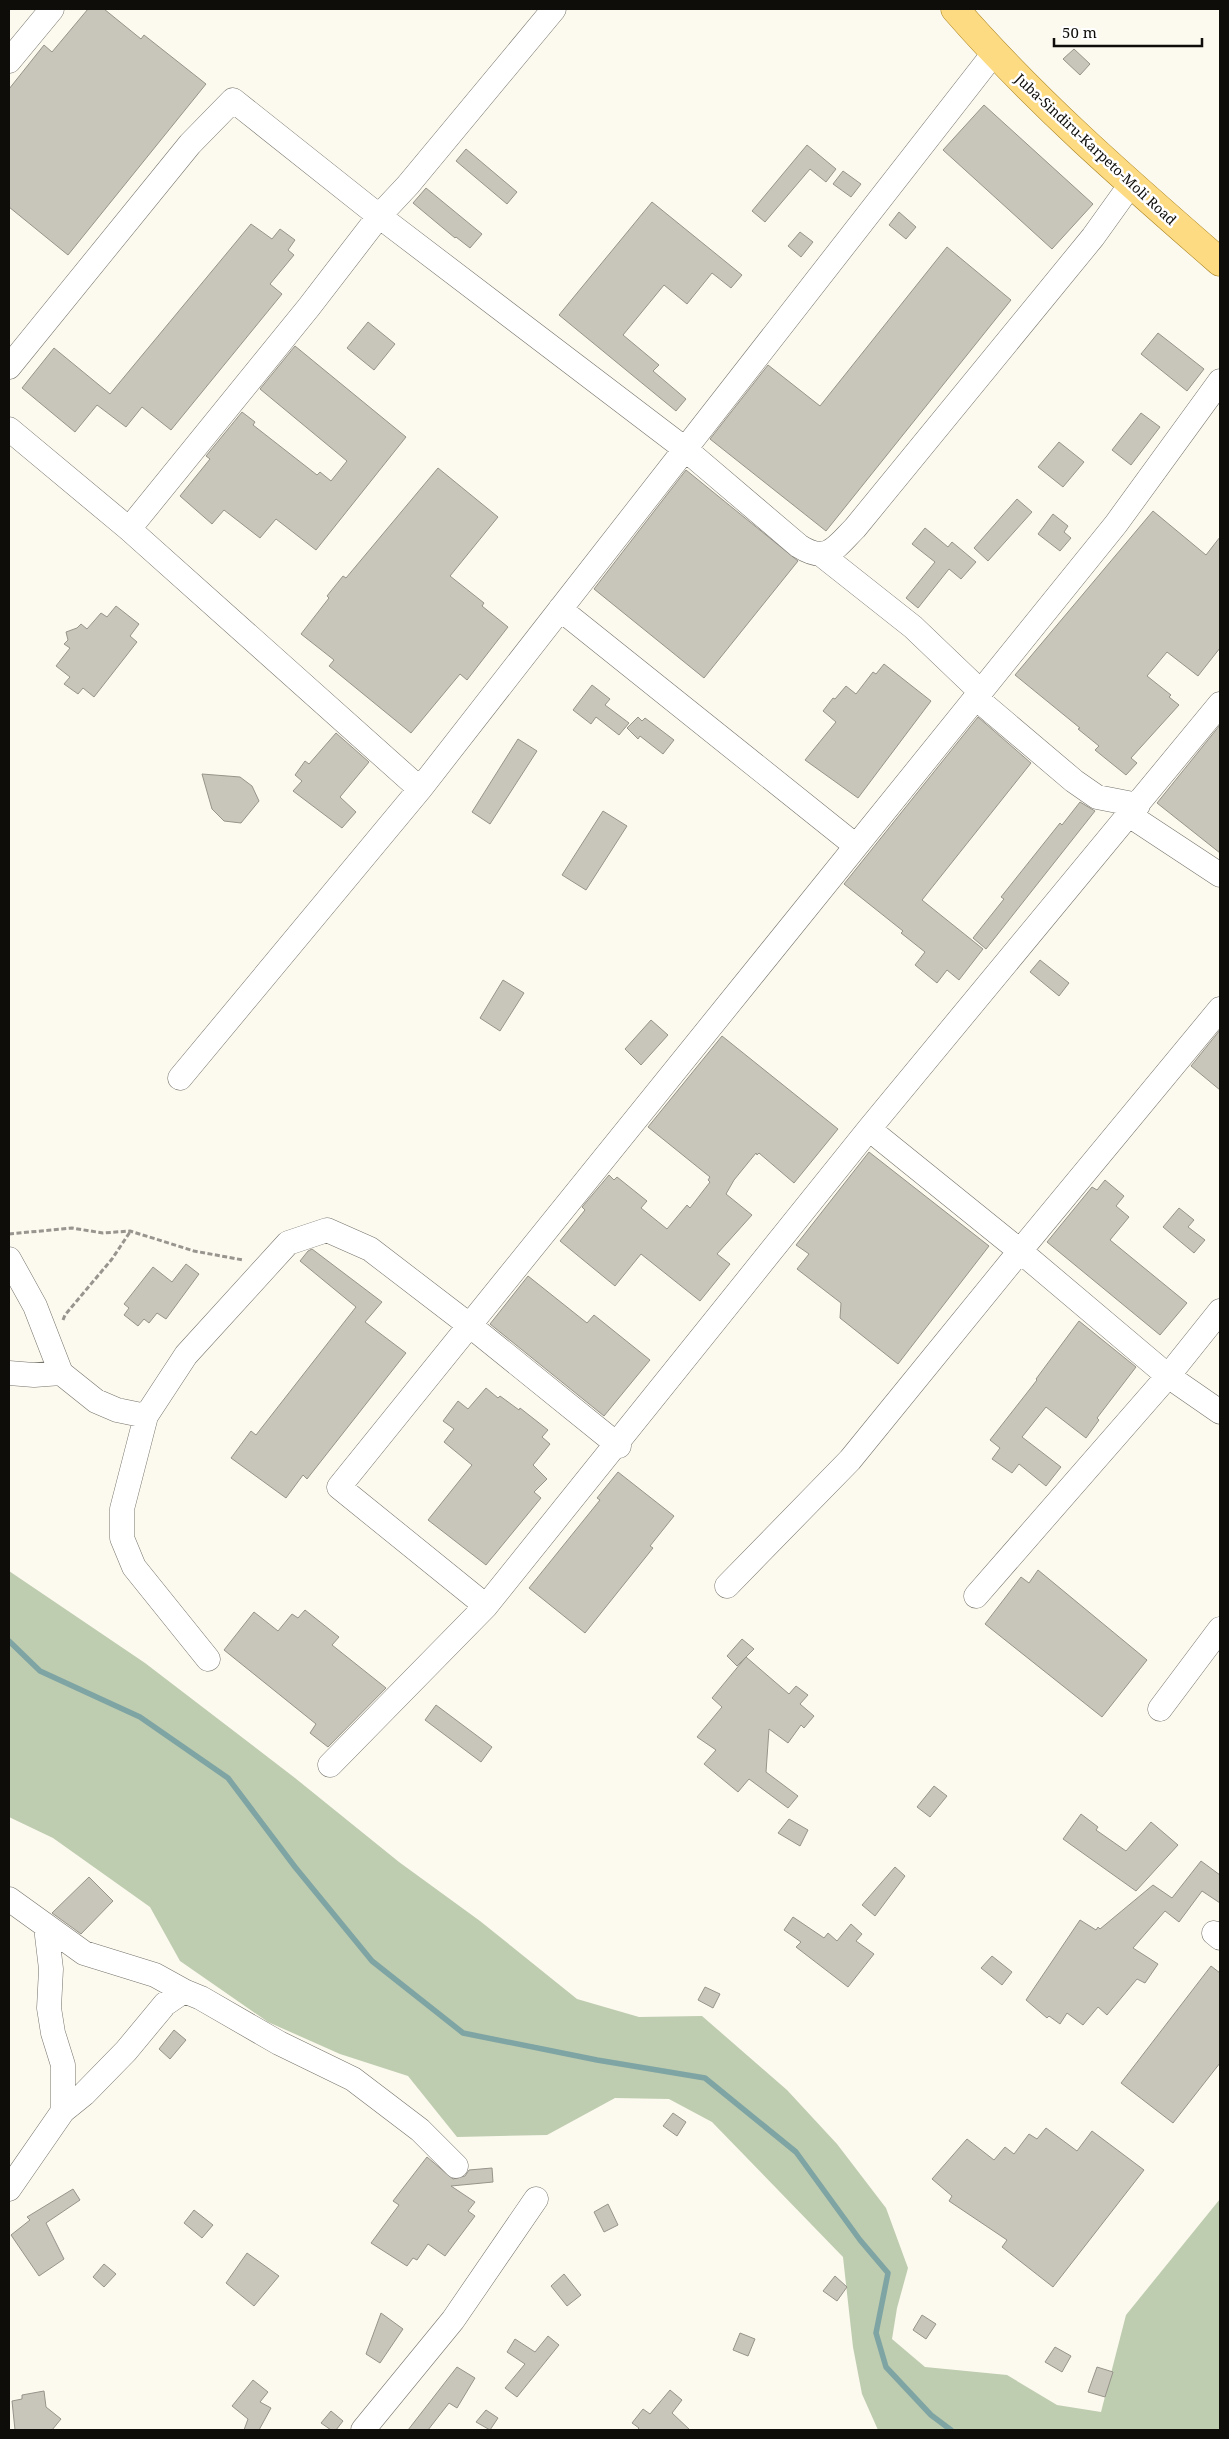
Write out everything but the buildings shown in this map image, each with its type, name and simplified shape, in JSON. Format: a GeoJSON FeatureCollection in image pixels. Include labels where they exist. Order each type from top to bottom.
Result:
{"type":"FeatureCollection","features":[{"type":"Feature","properties":{"kind":"main road","name":"Juba-Sindiru-Karpeto-Moli Road"},"geometry":{"type":"LineString","coordinates":[[955,9],[994,53],[1055,115],[1220,262]]}},
{"type":"Feature","properties":{"kind":"street"},"geometry":{"type":"LineString","coordinates":[[9,61],[52,9]]}},
{"type":"Feature","properties":{"kind":"street"},"geometry":{"type":"LineString","coordinates":[[129,529],[309,308],[379,216],[408,185],[554,9]]}},
{"type":"Feature","properties":{"kind":"street"},"geometry":{"type":"LineString","coordinates":[[180,1078],[420,789],[994,53]]}},
{"type":"Feature","properties":{"kind":"street"},"geometry":{"type":"LineString","coordinates":[[9,367],[190,144],[233,100],[379,216],[685,449],[799,546],[811,554],[822,555],[913,627],[979,695],[1074,781],[1097,797],[1133,810],[1220,875]]}},
{"type":"Feature","properties":{"kind":"street"},"geometry":{"type":"LineString","coordinates":[[822,555],[835,548],[855,528],[1094,237],[1131,184]]}},
{"type":"Feature","properties":{"kind":"street"},"geometry":{"type":"LineString","coordinates":[[486,1606],[339,1487],[1116,524],[1220,381]]}},
{"type":"Feature","properties":{"kind":"street"},"geometry":{"type":"LineString","coordinates":[[9,429],[129,529],[420,789]]}},
{"type":"Feature","properties":{"kind":"street"},"geometry":{"type":"LineString","coordinates":[[560,609],[856,846]]}},
{"type":"Feature","properties":{"kind":"street"},"geometry":{"type":"LineString","coordinates":[[330,1765],[486,1606],[869,1129],[1220,704]]}},
{"type":"Feature","properties":{"kind":"street"},"geometry":{"type":"LineString","coordinates":[[728,1586],[850,1460],[1220,1009]]}},
{"type":"Feature","properties":{"kind":"street"},"geometry":{"type":"LineString","coordinates":[[869,1129],[1020,1251],[1168,1376],[1220,1412]]}},
{"type":"Feature","properties":{"kind":"street"},"geometry":{"type":"LineString","coordinates":[[208,1659],[134,1567],[122,1538],[122,1509],[146,1416],[186,1354],[288,1243],[327,1230],[370,1250],[473,1328],[619,1446]]}},
{"type":"Feature","properties":{"kind":"street"},"geometry":{"type":"LineString","coordinates":[[9,1259],[35,1306],[61,1373],[96,1401],[117,1410],[146,1416]]}},
{"type":"Feature","properties":{"kind":"street"},"geometry":{"type":"LineString","coordinates":[[976,1596],[1168,1376],[1220,1311]]}},
{"type":"Feature","properties":{"kind":"street"},"geometry":{"type":"LineString","coordinates":[[9,1373],[34,1375],[61,1373]]}},
{"type":"Feature","properties":{"kind":"street"},"geometry":{"type":"LineString","coordinates":[[1160,1710],[1220,1629]]}},
{"type":"Feature","properties":{"kind":"street"},"geometry":{"type":"LineString","coordinates":[[9,1899],[84,1953],[155,1975],[201,1998],[279,2043],[353,2079],[420,2130],[456,2166]]}},
{"type":"Feature","properties":{"kind":"street"},"geometry":{"type":"LineString","coordinates":[[46,1927],[51,1969],[49,2008],[53,2033],[62,2065],[63,2111]]}},
{"type":"Feature","properties":{"kind":"street"},"geometry":{"type":"LineString","coordinates":[[9,2189],[63,2111],[106,2072],[165,2004],[184,1991]]}},
{"type":"Feature","properties":{"kind":"street"},"geometry":{"type":"LineString","coordinates":[[363,2430],[453,2320],[536,2199]]}},
{"type":"Feature","properties":{"kind":"path"},"geometry":{"type":"LineString","coordinates":[[9,1234],[72,1228],[103,1233],[130,1231],[194,1251],[269,1264]]}},
{"type":"Feature","properties":{"kind":"path"},"geometry":{"type":"LineString","coordinates":[[62,1322],[64,1315],[112,1259],[130,1231]]}},
{"type":"Feature","properties":{"kind":"green space"},"geometry":{"type":"Polygon","coordinates":[[[9,1571],[145,1663],[295,1778],[399,1862],[480,1921],[577,1999],[639,2017],[702,2016],[787,2090],[837,2144],[886,2208],[908,2268],[897,2308],[892,2339],[925,2367],[1007,2375],[1057,2405],[1101,2412],[1126,2315],[1220,2199],[1220,2430],[878,2430],[862,2394],[853,2347],[843,2257],[712,2122],[669,2099],[615,2098],[547,2135],[457,2137],[408,2076],[340,2054],[268,2022],[180,1961],[150,1907],[53,1838],[9,1817],[9,1571]]]}},
{"type":"Feature","properties":{"kind":"waterway"},"geometry":{"type":"LineString","coordinates":[[9,1641],[40,1671],[140,1717],[228,1778],[295,1867],[372,1961],[463,2033],[597,2060],[705,2078],[796,2152],[860,2240],[888,2273],[876,2333],[886,2367],[931,2415],[951,2430]]}}]}
